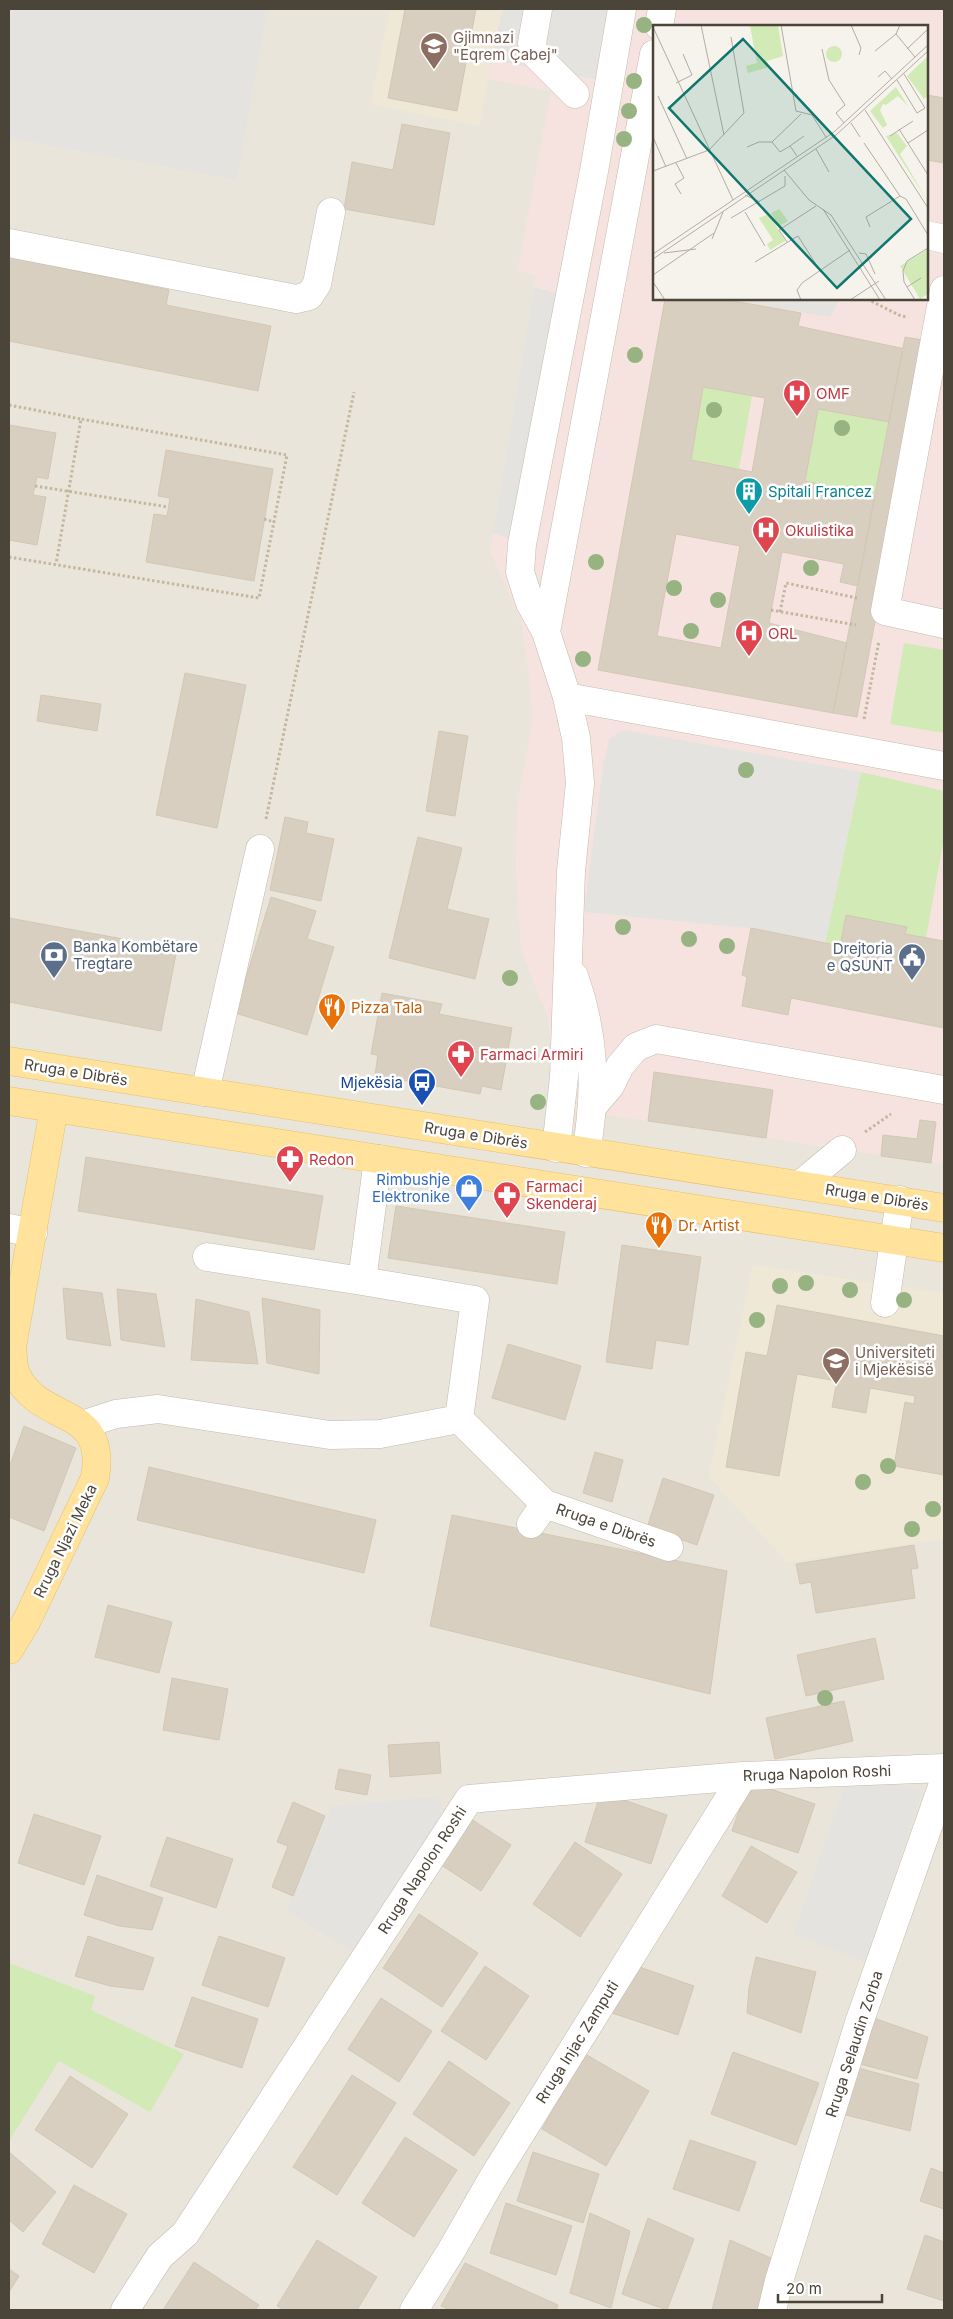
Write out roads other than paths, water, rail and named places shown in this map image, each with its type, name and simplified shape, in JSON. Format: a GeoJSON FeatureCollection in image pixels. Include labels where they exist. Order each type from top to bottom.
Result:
{"type":"FeatureCollection","features":[{"type":"Feature","properties":{"kind":"main road","name":"Rruga e Dibrës"},"geometry":{"type":"LineString","coordinates":[[9,1061],[944,1208]]}},
{"type":"Feature","properties":{"kind":"main road"},"geometry":{"type":"LineString","coordinates":[[9,1101],[944,1248]]}},
{"type":"Feature","properties":{"kind":"main road","name":"Rruga Njazi Meka"},"geometry":{"type":"LineString","coordinates":[[9,1650],[26,1622],[95,1478],[98,1461],[95,1442],[82,1425],[43,1404],[30,1393],[16,1373],[12,1347],[21,1230],[54,1108]]}},
{"type":"Feature","properties":{"kind":"street"},"geometry":{"type":"LineString","coordinates":[[538,9],[532,43],[534,53],[575,94]]}},
{"type":"Feature","properties":{"kind":"street"},"geometry":{"type":"LineString","coordinates":[[556,1148],[564,1077],[570,871],[580,783],[576,738],[567,697],[546,632],[530,603],[520,572],[522,544],[594,171],[622,9]]}},
{"type":"Feature","properties":{"kind":"street"},"geometry":{"type":"LineString","coordinates":[[659,25],[662,9]]}},
{"type":"Feature","properties":{"kind":"street"},"geometry":{"type":"LineString","coordinates":[[546,632],[643,182],[653,66]]}},
{"type":"Feature","properties":{"kind":"street"},"geometry":{"type":"LineString","coordinates":[[594,171],[643,182]]}},
{"type":"Feature","properties":{"kind":"street"},"geometry":{"type":"LineString","coordinates":[[9,243],[296,298],[309,296],[317,284],[331,212]]}},
{"type":"Feature","properties":{"kind":"street"},"geometry":{"type":"LineString","coordinates":[[928,235],[944,239]]}},
{"type":"Feature","properties":{"kind":"street"},"geometry":{"type":"LineString","coordinates":[[944,290],[886,608],[944,624]]}},
{"type":"Feature","properties":{"kind":"street"},"geometry":{"type":"LineString","coordinates":[[567,697],[944,766]]}},
{"type":"Feature","properties":{"kind":"street"},"geometry":{"type":"LineString","coordinates":[[205,1092],[260,849]]}},
{"type":"Feature","properties":{"kind":"street"},"geometry":{"type":"LineString","coordinates":[[568,960],[584,1003],[591,1041],[593,1106],[586,1152]]}},
{"type":"Feature","properties":{"kind":"street"},"geometry":{"type":"LineString","coordinates":[[593,1106],[610,1086],[620,1066],[636,1047],[656,1039],[940,1094]]}},
{"type":"Feature","properties":{"kind":"street"},"geometry":{"type":"LineString","coordinates":[[801,1184],[842,1150]]}},
{"type":"Feature","properties":{"kind":"street"},"geometry":{"type":"LineString","coordinates":[[362,1282],[378,1159]]}},
{"type":"Feature","properties":{"kind":"street"},"geometry":{"type":"LineString","coordinates":[[885,1303],[900,1200]]}},
{"type":"Feature","properties":{"kind":"street"},"geometry":{"type":"LineString","coordinates":[[82,1425],[116,1414],[158,1409],[330,1435],[380,1434],[458,1418],[475,1300],[207,1257]]}},
{"type":"Feature","properties":{"kind":"street","name":"Rruga e Dibrës"},"geometry":{"type":"LineString","coordinates":[[458,1418],[538,1514],[669,1547]]}},
{"type":"Feature","properties":{"kind":"street","name":"Rruga Napolon Roshi"},"geometry":{"type":"LineString","coordinates":[[125,2310],[160,2256],[185,2234],[469,1798],[743,1776],[944,1768]]}},
{"type":"Feature","properties":{"kind":"street","name":"Rruga Injac Zamputi"},"geometry":{"type":"LineString","coordinates":[[414,2310],[451,2251],[491,2180],[743,1776]]}},
{"type":"Feature","properties":{"kind":"street","name":"Rruga Selaudin Zorba"},"geometry":{"type":"LineString","coordinates":[[772,2310],[859,2023],[944,1782]]}},
{"type":"Feature","properties":{"kind":"place","name":"Gjimnazi \"Eqrem Çabej\""},"geometry":{"type":"Point","coordinates":[434,70]}},
{"type":"Feature","properties":{"kind":"place","name":"OMF"},"geometry":{"type":"Point","coordinates":[797,417]}},
{"type":"Feature","properties":{"kind":"place","name":"Spitali Francez"},"geometry":{"type":"Point","coordinates":[749,515]}},
{"type":"Feature","properties":{"kind":"place","name":"Okulistika"},"geometry":{"type":"Point","coordinates":[766,554]}},
{"type":"Feature","properties":{"kind":"place","name":"ORL"},"geometry":{"type":"Point","coordinates":[749,657]}},
{"type":"Feature","properties":{"kind":"place","name":"Banka Kombëtare Tregtare"},"geometry":{"type":"Point","coordinates":[54,979]}},
{"type":"Feature","properties":{"kind":"place","name":"Drejtoria e QSUNT"},"geometry":{"type":"Point","coordinates":[912,981]}},
{"type":"Feature","properties":{"kind":"place","name":"Pizza Tala"},"geometry":{"type":"Point","coordinates":[332,1031]}},
{"type":"Feature","properties":{"kind":"place","name":"Farmaci Armiri"},"geometry":{"type":"Point","coordinates":[461,1078]}},
{"type":"Feature","properties":{"kind":"place","name":"Mjekësia"},"geometry":{"type":"Point","coordinates":[422,1106]}},
{"type":"Feature","properties":{"kind":"place","name":"Redon"},"geometry":{"type":"Point","coordinates":[290,1183]}},
{"type":"Feature","properties":{"kind":"place","name":"Rimbushje Elektronike"},"geometry":{"type":"Point","coordinates":[469,1212]}},
{"type":"Feature","properties":{"kind":"place","name":"Farmaci Skenderaj"},"geometry":{"type":"Point","coordinates":[507,1219]}},
{"type":"Feature","properties":{"kind":"place","name":"Dr. Artist"},"geometry":{"type":"Point","coordinates":[659,1249]}},
{"type":"Feature","properties":{"kind":"place","name":"Universiteti i Mjekësisë"},"geometry":{"type":"Point","coordinates":[836,1385]}}]}
